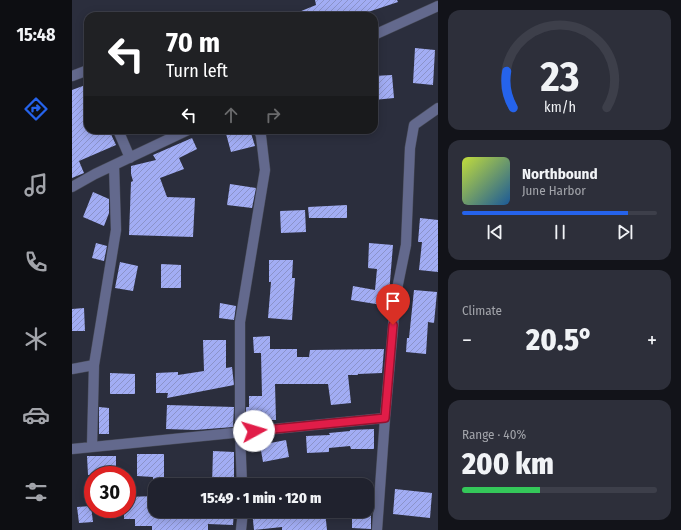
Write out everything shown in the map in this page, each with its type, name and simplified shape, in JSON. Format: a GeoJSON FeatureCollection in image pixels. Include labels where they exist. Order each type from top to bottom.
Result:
{"type":"FeatureCollection","features":[{"type":"Feature","properties":{"kind":"street"},"geometry":{"type":"LineString","coordinates":[[378,33],[438,6]]}},
{"type":"Feature","properties":{"kind":"street"},"geometry":{"type":"LineString","coordinates":[[72,76],[84,72]]}},
{"type":"Feature","properties":{"kind":"street"},"geometry":{"type":"LineString","coordinates":[[377,530],[396,294],[406,245],[410,148],[414,125],[438,108]]}},
{"type":"Feature","properties":{"kind":"street"},"geometry":{"type":"LineString","coordinates":[[120,134],[130,158]]}},
{"type":"Feature","properties":{"kind":"street"},"geometry":{"type":"LineString","coordinates":[[72,187],[180,134]]}},
{"type":"Feature","properties":{"kind":"street"},"geometry":{"type":"LineString","coordinates":[[242,478],[240,433],[240,322],[265,170],[260,134]]}},
{"type":"Feature","properties":{"kind":"street"},"geometry":{"type":"LineString","coordinates":[[92,446],[94,365],[116,230],[114,165]]}},
{"type":"Feature","properties":{"kind":"street"},"geometry":{"type":"LineString","coordinates":[[72,369],[94,365]]}},
{"type":"Feature","properties":{"kind":"street"},"geometry":{"type":"LineString","coordinates":[[72,449],[385,418]]}},
{"type":"Feature","properties":{"kind":"street"},"geometry":{"type":"LineString","coordinates":[[241,530],[242,518]]}},
{"type":"Feature","properties":{"kind":"building"},"geometry":{"type":"Polygon","coordinates":[[[315,0],[397,0],[398,2],[368,12],[299,12],[316,5],[315,0]]]}},
{"type":"Feature","properties":{"kind":"building"},"geometry":{"type":"Polygon","coordinates":[[[415,48],[435,50],[433,85],[413,83],[415,48]]]}},
{"type":"Feature","properties":{"kind":"building"},"geometry":{"type":"Polygon","coordinates":[[[392,75],[394,98],[378,100],[378,76],[392,75]]]}},
{"type":"Feature","properties":{"kind":"building"},"geometry":{"type":"Polygon","coordinates":[[[84,86],[84,134],[111,134],[116,145],[79,161],[84,173],[72,178],[72,90],[84,86]]]}},
{"type":"Feature","properties":{"kind":"building"},"geometry":{"type":"Polygon","coordinates":[[[226,134],[251,134],[255,146],[231,152],[226,134]]]}},
{"type":"Feature","properties":{"kind":"building"},"geometry":{"type":"Polygon","coordinates":[[[192,138],[197,149],[179,158],[184,169],[160,178],[167,197],[195,198],[193,237],[129,235],[131,182],[133,181],[131,166],[156,160],[153,155],[192,138]]]}},
{"type":"Feature","properties":{"kind":"building"},"geometry":{"type":"Polygon","coordinates":[[[230,184],[256,188],[252,208],[227,205],[230,184]]]}},
{"type":"Feature","properties":{"kind":"building"},"geometry":{"type":"Polygon","coordinates":[[[93,192],[109,199],[109,213],[104,226],[83,217],[93,192]]]}},
{"type":"Feature","properties":{"kind":"building"},"geometry":{"type":"Polygon","coordinates":[[[347,205],[347,218],[309,218],[308,207],[347,205]]]}},
{"type":"Feature","properties":{"kind":"building"},"geometry":{"type":"Polygon","coordinates":[[[305,210],[306,232],[281,233],[280,211],[305,210]]]}},
{"type":"Feature","properties":{"kind":"building"},"geometry":{"type":"Polygon","coordinates":[[[420,218],[438,220],[438,272],[419,270],[422,242],[418,242],[420,218]]]}},
{"type":"Feature","properties":{"kind":"building"},"geometry":{"type":"Polygon","coordinates":[[[96,243],[107,246],[104,261],[92,258],[96,243]]]}},
{"type":"Feature","properties":{"kind":"building"},"geometry":{"type":"Polygon","coordinates":[[[369,243],[393,245],[388,306],[351,300],[353,286],[375,290],[377,269],[368,268],[369,243]]]}},
{"type":"Feature","properties":{"kind":"building"},"geometry":{"type":"Polygon","coordinates":[[[269,260],[293,260],[292,278],[295,278],[292,320],[268,318],[271,282],[269,282],[269,260]]]}},
{"type":"Feature","properties":{"kind":"building"},"geometry":{"type":"Polygon","coordinates":[[[120,262],[138,266],[133,291],[115,288],[120,262]]]}},
{"type":"Feature","properties":{"kind":"building"},"geometry":{"type":"Polygon","coordinates":[[[161,264],[181,265],[181,288],[161,288],[161,264]]]}},
{"type":"Feature","properties":{"kind":"building"},"geometry":{"type":"Polygon","coordinates":[[[414,290],[437,292],[434,323],[428,322],[426,354],[406,352],[414,290]]]}},
{"type":"Feature","properties":{"kind":"building"},"geometry":{"type":"Polygon","coordinates":[[[220,303],[236,306],[234,320],[219,318],[220,303]]]}},
{"type":"Feature","properties":{"kind":"building"},"geometry":{"type":"Polygon","coordinates":[[[84,308],[85,331],[72,331],[72,309],[84,308]]]}},
{"type":"Feature","properties":{"kind":"building"},"geometry":{"type":"Polygon","coordinates":[[[270,336],[270,349],[297,349],[297,357],[309,357],[310,350],[384,349],[382,373],[348,375],[351,403],[331,405],[328,384],[275,384],[276,420],[246,420],[246,407],[249,407],[249,396],[262,396],[261,353],[254,353],[253,337],[270,336]]]}},
{"type":"Feature","properties":{"kind":"building"},"geometry":{"type":"Polygon","coordinates":[[[203,340],[226,340],[226,368],[232,367],[234,385],[167,398],[168,393],[156,393],[156,373],[178,372],[178,375],[204,371],[203,340]]]}},
{"type":"Feature","properties":{"kind":"building"},"geometry":{"type":"Polygon","coordinates":[[[110,373],[135,374],[135,394],[110,394],[110,373]]]}},
{"type":"Feature","properties":{"kind":"building"},"geometry":{"type":"Polygon","coordinates":[[[167,405],[234,407],[233,427],[195,430],[166,429],[167,405]]]}},
{"type":"Feature","properties":{"kind":"building"},"geometry":{"type":"Polygon","coordinates":[[[99,407],[109,408],[109,434],[99,434],[99,407]]]}},
{"type":"Feature","properties":{"kind":"building"},"geometry":{"type":"Polygon","coordinates":[[[374,429],[374,449],[351,449],[350,446],[329,448],[329,452],[307,453],[306,436],[330,435],[329,433],[350,430],[374,429]]]}},
{"type":"Feature","properties":{"kind":"building"},"geometry":{"type":"Polygon","coordinates":[[[286,440],[289,457],[263,462],[260,445],[286,440]]]}},
{"type":"Feature","properties":{"kind":"building"},"geometry":{"type":"Polygon","coordinates":[[[213,451],[234,452],[234,478],[212,478],[213,451]]]}},
{"type":"Feature","properties":{"kind":"building"},"geometry":{"type":"Polygon","coordinates":[[[137,454],[164,454],[164,478],[137,476],[137,454]]]}},
{"type":"Feature","properties":{"kind":"building"},"geometry":{"type":"Polygon","coordinates":[[[87,456],[116,456],[116,466],[88,466],[87,456]]]}},
{"type":"Feature","properties":{"kind":"building"},"geometry":{"type":"Polygon","coordinates":[[[395,489],[432,493],[430,518],[393,514],[395,489]]]}},
{"type":"Feature","properties":{"kind":"building"},"geometry":{"type":"Polygon","coordinates":[[[148,496],[148,518],[234,518],[233,525],[208,524],[208,530],[152,530],[152,526],[135,526],[135,519],[124,518],[136,518],[136,497],[148,496]]]}},
{"type":"Feature","properties":{"kind":"building"},"geometry":{"type":"Polygon","coordinates":[[[84,506],[84,518],[92,518],[93,522],[79,523],[77,507],[84,506]]]}},
{"type":"Feature","properties":{"kind":"building"},"geometry":{"type":"Polygon","coordinates":[[[253,518],[326,518],[327,530],[282,530],[282,527],[254,530],[253,518]]]}},
{"type":"Feature","properties":{"kind":"building"},"geometry":{"type":"Polygon","coordinates":[[[352,518],[371,518],[371,529],[352,528],[352,518]]]}},
{"type":"Feature","properties":{"kind":"route"},"geometry":{"type":"LineString","coordinates":[[254,431],[385,418],[393,325]]}}]}
